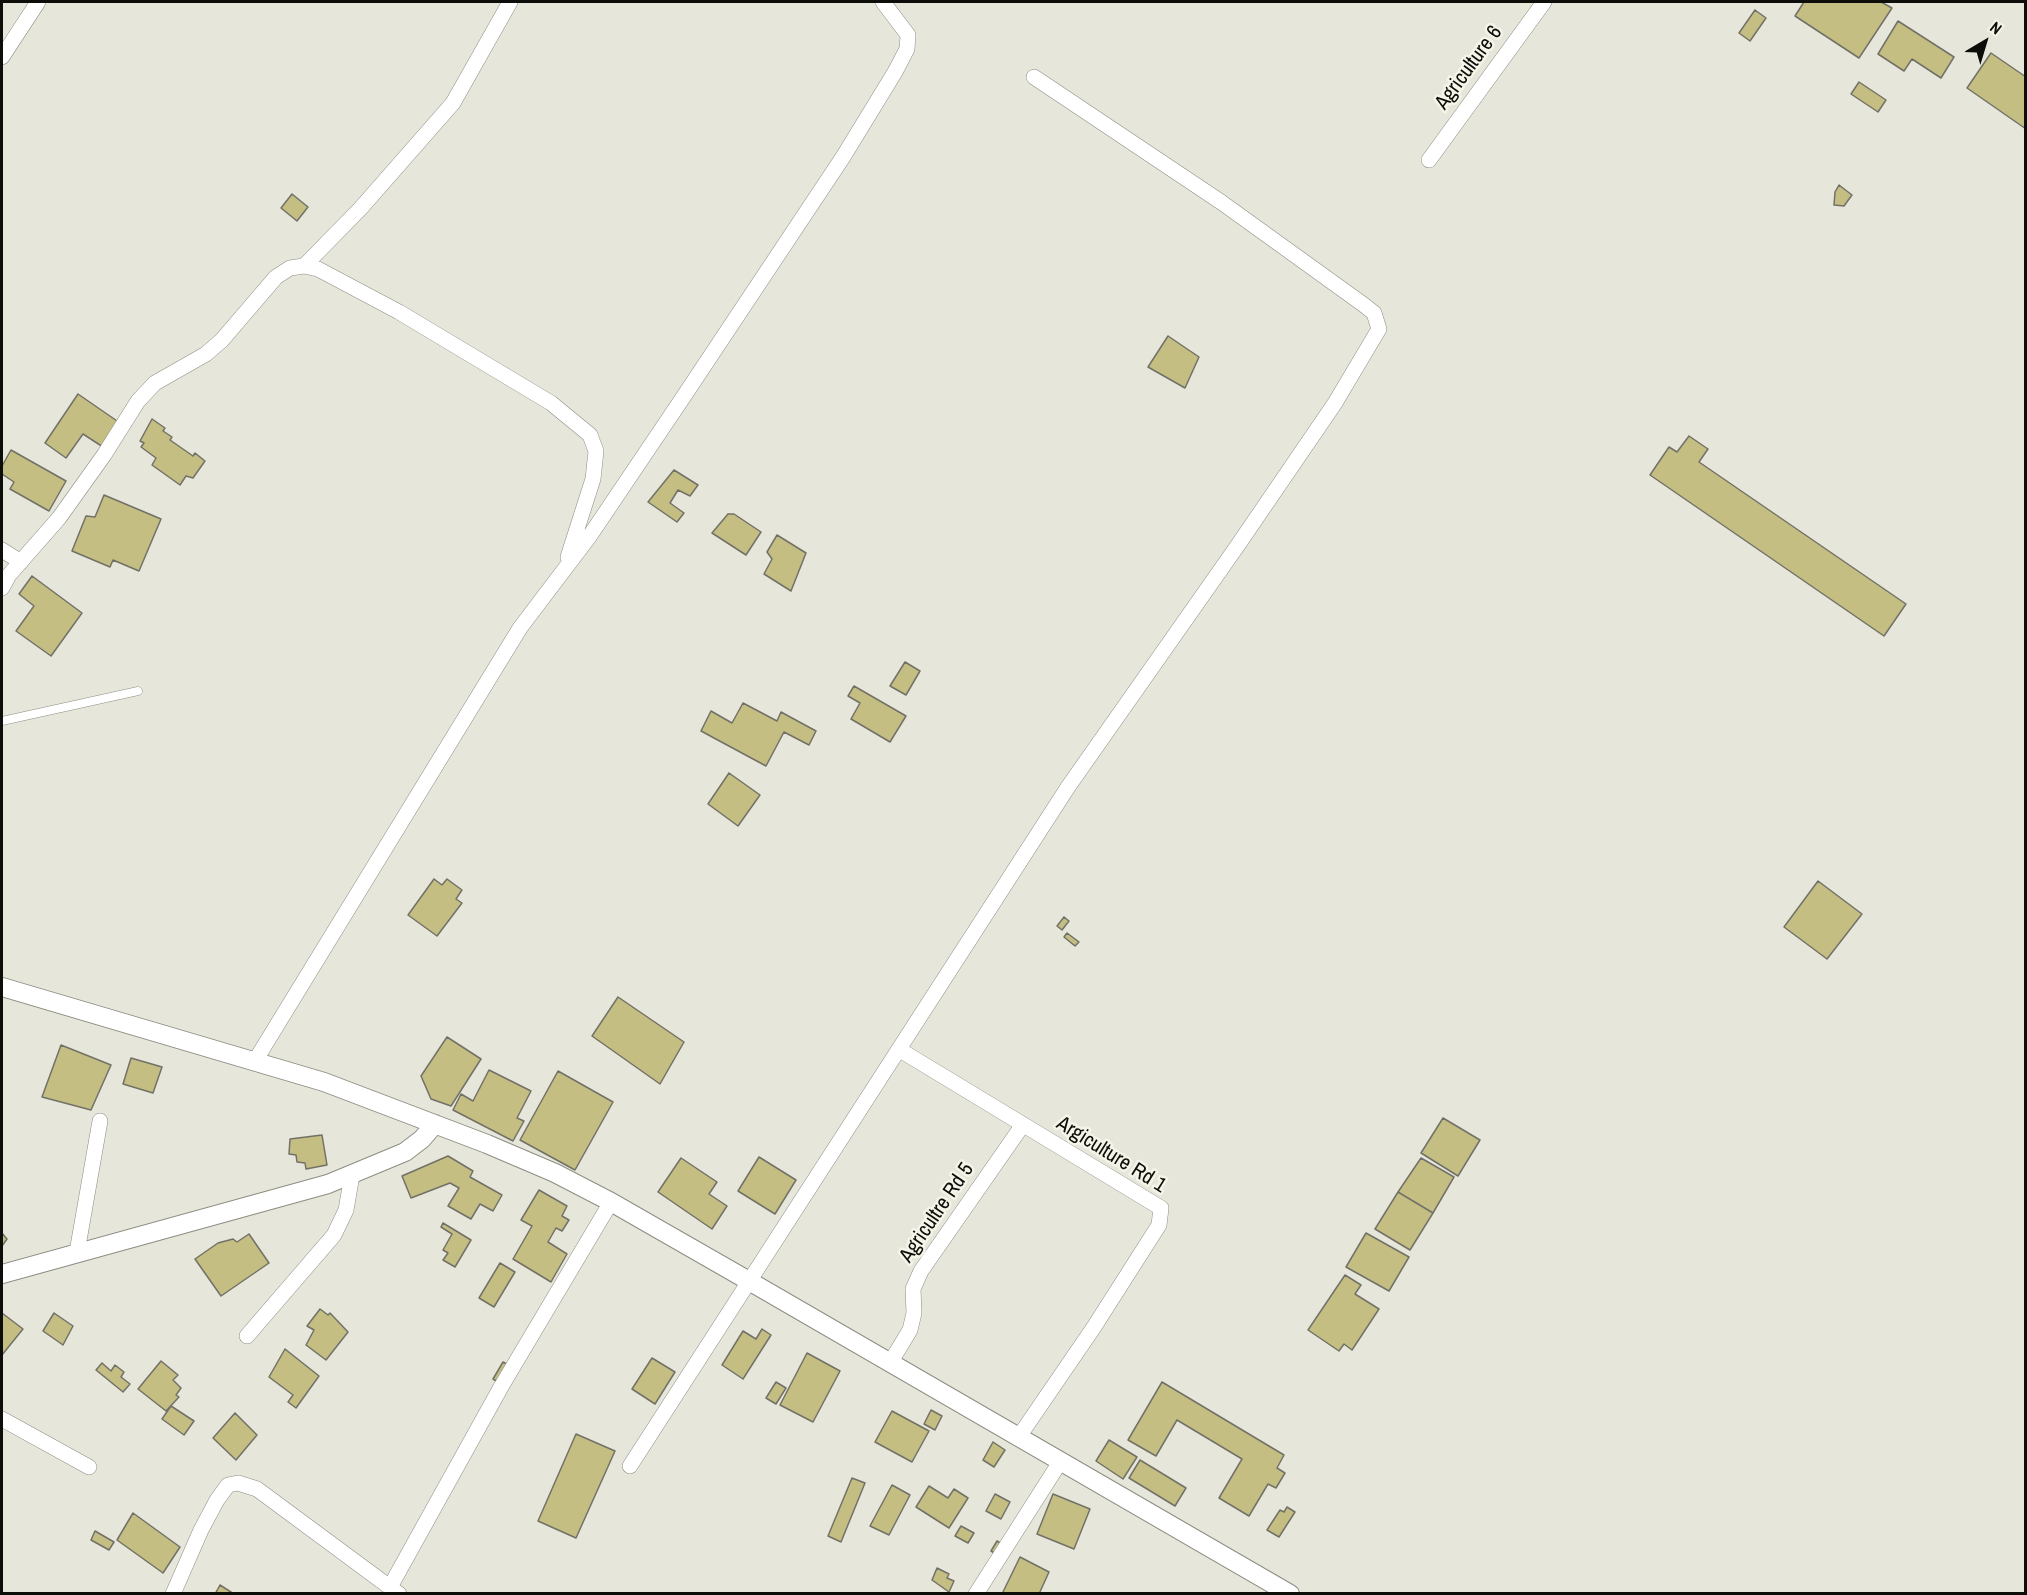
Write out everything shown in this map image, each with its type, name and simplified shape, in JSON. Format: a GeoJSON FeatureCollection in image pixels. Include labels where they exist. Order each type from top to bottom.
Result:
{"type":"FeatureCollection","features":[{"type":"Feature","properties":{"kind":"street"},"geometry":{"type":"LineString","coordinates":[[2,57],[38,2]]}},
{"type":"Feature","properties":{"kind":"street"},"geometry":{"type":"LineString","coordinates":[[304,266],[360,209],[453,103],[510,2]]}},
{"type":"Feature","properties":{"kind":"street"},"geometry":{"type":"LineString","coordinates":[[255,1061],[471,704],[520,628],[562,573],[766,274],[895,72],[907,49],[908,35],[883,2]]}},
{"type":"Feature","properties":{"kind":"street","name":"Agriculture 6"},"geometry":{"type":"LineString","coordinates":[[1429,160],[1544,2]]}},
{"type":"Feature","properties":{"kind":"street"},"geometry":{"type":"LineString","coordinates":[[630,1466],[1068,787],[1303,450],[1379,329],[1374,313],[1364,304],[1221,202],[1034,77]]}},
{"type":"Feature","properties":{"kind":"street"},"geometry":{"type":"LineString","coordinates":[[2,588],[59,518],[104,455],[138,401],[155,383],[206,354],[222,340],[276,277],[290,268],[304,266],[318,269],[409,318],[551,403],[590,435],[596,451],[593,479],[562,573]]}},
{"type":"Feature","properties":{"kind":"street"},"geometry":{"type":"LineString","coordinates":[[2,550],[21,562]]}},
{"type":"Feature","properties":{"kind":"street"},"geometry":{"type":"LineString","coordinates":[[2,987],[324,1082],[555,1173],[611,1202],[1290,1593]]}},
{"type":"Feature","properties":{"kind":"street","name":"Argiculture Rd 1"},"geometry":{"type":"LineString","coordinates":[[900,1050],[1022,1126],[1161,1208],[1162,1215],[1159,1225],[1094,1327],[1018,1438]]}},
{"type":"Feature","properties":{"kind":"street"},"geometry":{"type":"LineString","coordinates":[[77,1252],[100,1121]]}},
{"type":"Feature","properties":{"kind":"street"},"geometry":{"type":"LineString","coordinates":[[2,1274],[328,1184],[405,1152],[422,1139],[435,1124]]}},
{"type":"Feature","properties":{"kind":"street","name":"Agricultre Rd 5"},"geometry":{"type":"LineString","coordinates":[[890,1363],[910,1330],[914,1313],[913,1289],[921,1271],[1022,1126]]}},
{"type":"Feature","properties":{"kind":"street"},"geometry":{"type":"LineString","coordinates":[[247,1336],[334,1235],[346,1210],[352,1175]]}},
{"type":"Feature","properties":{"kind":"street"},"geometry":{"type":"LineString","coordinates":[[173,1593],[217,1500],[228,1485],[238,1483],[257,1490],[394,1590],[501,1387],[611,1202]]}},
{"type":"Feature","properties":{"kind":"street"},"geometry":{"type":"LineString","coordinates":[[2,1419],[89,1467]]}},
{"type":"Feature","properties":{"kind":"street"},"geometry":{"type":"LineString","coordinates":[[976,1593],[1060,1462]]}},
{"type":"Feature","properties":{"kind":"lane"},"geometry":{"type":"LineString","coordinates":[[2,721],[138,691]]}},
{"type":"Feature","properties":{"kind":"building"},"geometry":{"type":"Polygon","coordinates":[[[1804,2],[1881,2],[1892,8],[1859,58],[1795,16],[1804,2]]]}},
{"type":"Feature","properties":{"kind":"building"},"geometry":{"type":"Polygon","coordinates":[[[1755,10],[1766,18],[1750,41],[1739,33],[1755,10]]]}},
{"type":"Feature","properties":{"kind":"building"},"geometry":{"type":"Polygon","coordinates":[[[1898,21],[1954,57],[1941,78],[1912,59],[1904,71],[1878,54],[1898,21]]]}},
{"type":"Feature","properties":{"kind":"building"},"geometry":{"type":"Polygon","coordinates":[[[1991,53],[2026,77],[2026,129],[1967,88],[1991,53]]]}},
{"type":"Feature","properties":{"kind":"building"},"geometry":{"type":"Polygon","coordinates":[[[1859,82],[1886,100],[1878,112],[1851,94],[1859,82]]]}},
{"type":"Feature","properties":{"kind":"building"},"geometry":{"type":"Polygon","coordinates":[[[1839,185],[1852,195],[1844,206],[1834,205],[1835,192],[1839,185]]]}},
{"type":"Feature","properties":{"kind":"building"},"geometry":{"type":"Polygon","coordinates":[[[292,194],[308,207],[297,221],[281,208],[292,194]]]}},
{"type":"Feature","properties":{"kind":"building"},"geometry":{"type":"Polygon","coordinates":[[[1168,336],[1199,357],[1185,388],[1148,367],[1168,336]]]}},
{"type":"Feature","properties":{"kind":"building"},"geometry":{"type":"Polygon","coordinates":[[[78,394],[120,423],[103,447],[83,434],[66,458],[45,443],[78,394]]]}},
{"type":"Feature","properties":{"kind":"building"},"geometry":{"type":"Polygon","coordinates":[[[152,419],[165,428],[163,431],[172,437],[170,440],[193,456],[195,453],[205,461],[193,478],[186,476],[180,485],[152,465],[156,458],[141,447],[144,443],[140,441],[152,419]]]}},
{"type":"Feature","properties":{"kind":"building"},"geometry":{"type":"Polygon","coordinates":[[[1689,436],[1708,449],[1699,462],[1906,604],[1884,636],[1650,475],[1669,447],[1677,452],[1689,436]]]}},
{"type":"Feature","properties":{"kind":"building"},"geometry":{"type":"Polygon","coordinates":[[[11,450],[66,481],[49,511],[10,489],[14,482],[2,474],[2,466],[11,450]]]}},
{"type":"Feature","properties":{"kind":"building"},"geometry":{"type":"Polygon","coordinates":[[[674,470],[698,485],[690,496],[678,490],[670,503],[684,513],[677,522],[648,502],[674,470]]]}},
{"type":"Feature","properties":{"kind":"building"},"geometry":{"type":"Polygon","coordinates":[[[104,495],[161,519],[139,571],[113,560],[110,567],[72,551],[86,516],[95,517],[104,495]]]}},
{"type":"Feature","properties":{"kind":"building"},"geometry":{"type":"Polygon","coordinates":[[[728,514],[734,514],[761,532],[746,555],[712,533],[728,514]]]}},
{"type":"Feature","properties":{"kind":"building"},"geometry":{"type":"Polygon","coordinates":[[[777,535],[806,553],[791,591],[764,574],[772,559],[767,552],[777,535]]]}},
{"type":"Feature","properties":{"kind":"building"},"geometry":{"type":"Polygon","coordinates":[[[32,576],[82,613],[51,656],[16,631],[34,606],[19,594],[32,576]]]}},
{"type":"Feature","properties":{"kind":"building"},"geometry":{"type":"Polygon","coordinates":[[[905,662],[920,671],[906,695],[890,686],[905,662]]]}},
{"type":"Feature","properties":{"kind":"building"},"geometry":{"type":"Polygon","coordinates":[[[854,686],[906,716],[890,742],[851,719],[860,703],[848,696],[854,686]]]}},
{"type":"Feature","properties":{"kind":"building"},"geometry":{"type":"Polygon","coordinates":[[[743,703],[777,721],[781,712],[816,731],[809,745],[784,732],[766,766],[701,731],[711,711],[732,723],[743,703]]]}},
{"type":"Feature","properties":{"kind":"building"},"geometry":{"type":"Polygon","coordinates":[[[729,773],[760,795],[738,826],[708,804],[729,773]]]}},
{"type":"Feature","properties":{"kind":"building"},"geometry":{"type":"Polygon","coordinates":[[[434,879],[442,885],[447,879],[462,890],[456,899],[462,903],[437,936],[408,915],[434,879]]]}},
{"type":"Feature","properties":{"kind":"building"},"geometry":{"type":"Polygon","coordinates":[[[1818,881],[1862,914],[1827,959],[1784,927],[1818,881]]]}},
{"type":"Feature","properties":{"kind":"building"},"geometry":{"type":"Polygon","coordinates":[[[1064,917],[1069,921],[1062,930],[1057,926],[1064,917]]]}},
{"type":"Feature","properties":{"kind":"building"},"geometry":{"type":"Polygon","coordinates":[[[1067,933],[1079,942],[1075,946],[1064,937],[1067,933]]]}},
{"type":"Feature","properties":{"kind":"building"},"geometry":{"type":"Polygon","coordinates":[[[618,997],[684,1042],[660,1084],[592,1036],[618,997]]]}},
{"type":"Feature","properties":{"kind":"building"},"geometry":{"type":"Polygon","coordinates":[[[447,1037],[481,1059],[451,1106],[431,1099],[421,1076],[447,1037]]]}},
{"type":"Feature","properties":{"kind":"building"},"geometry":{"type":"Polygon","coordinates":[[[61,1045],[111,1065],[91,1110],[42,1097],[61,1045]]]}},
{"type":"Feature","properties":{"kind":"building"},"geometry":{"type":"Polygon","coordinates":[[[131,1058],[162,1067],[153,1093],[123,1084],[131,1058]]]}},
{"type":"Feature","properties":{"kind":"building"},"geometry":{"type":"Polygon","coordinates":[[[489,1070],[531,1091],[517,1118],[524,1121],[513,1141],[453,1110],[461,1094],[473,1101],[489,1070]]]}},
{"type":"Feature","properties":{"kind":"building"},"geometry":{"type":"Polygon","coordinates":[[[558,1071],[613,1102],[575,1170],[520,1140],[558,1071]]]}},
{"type":"Feature","properties":{"kind":"building"},"geometry":{"type":"Polygon","coordinates":[[[1443,1118],[1480,1140],[1458,1176],[1421,1153],[1443,1118]]]}},
{"type":"Feature","properties":{"kind":"building"},"geometry":{"type":"Polygon","coordinates":[[[322,1135],[327,1165],[306,1169],[305,1163],[297,1162],[296,1155],[289,1154],[290,1139],[322,1135]]]}},
{"type":"Feature","properties":{"kind":"building"},"geometry":{"type":"Polygon","coordinates":[[[448,1156],[473,1171],[470,1177],[502,1195],[493,1211],[480,1204],[471,1219],[448,1206],[459,1188],[450,1183],[411,1198],[402,1176],[448,1156]]]}},
{"type":"Feature","properties":{"kind":"building"},"geometry":{"type":"Polygon","coordinates":[[[759,1157],[796,1180],[775,1214],[738,1191],[759,1157]]]}},
{"type":"Feature","properties":{"kind":"building"},"geometry":{"type":"Polygon","coordinates":[[[681,1158],[717,1182],[709,1194],[727,1206],[712,1229],[658,1192],[681,1158]]]}},
{"type":"Feature","properties":{"kind":"building"},"geometry":{"type":"Polygon","coordinates":[[[1421,1158],[1454,1177],[1433,1213],[1398,1192],[1421,1158]]]}},
{"type":"Feature","properties":{"kind":"building"},"geometry":{"type":"Polygon","coordinates":[[[539,1190],[567,1206],[562,1216],[569,1220],[562,1231],[556,1228],[548,1242],[567,1254],[551,1282],[513,1259],[532,1226],[521,1220],[539,1190]]]}},
{"type":"Feature","properties":{"kind":"building"},"geometry":{"type":"Polygon","coordinates":[[[1398,1192],[1433,1213],[1410,1250],[1375,1229],[1398,1192]]]}},
{"type":"Feature","properties":{"kind":"building"},"geometry":{"type":"Polygon","coordinates":[[[443,1223],[471,1240],[455,1267],[443,1260],[448,1253],[443,1250],[452,1234],[441,1227],[443,1223]]]}},
{"type":"Feature","properties":{"kind":"building"},"geometry":{"type":"Polygon","coordinates":[[[2,1233],[7,1239],[2,1246],[2,1233]]]}},
{"type":"Feature","properties":{"kind":"building"},"geometry":{"type":"Polygon","coordinates":[[[1366,1233],[1409,1257],[1389,1291],[1346,1267],[1366,1233]]]}},
{"type":"Feature","properties":{"kind":"building"},"geometry":{"type":"Polygon","coordinates":[[[249,1234],[269,1263],[221,1296],[195,1259],[218,1243],[233,1239],[237,1242],[249,1234]]]}},
{"type":"Feature","properties":{"kind":"building"},"geometry":{"type":"Polygon","coordinates":[[[500,1263],[515,1272],[494,1307],[479,1298],[500,1263]]]}},
{"type":"Feature","properties":{"kind":"building"},"geometry":{"type":"Polygon","coordinates":[[[1345,1275],[1361,1285],[1355,1294],[1379,1309],[1352,1350],[1344,1344],[1339,1351],[1308,1330],[1345,1275]]]}},
{"type":"Feature","properties":{"kind":"building"},"geometry":{"type":"Polygon","coordinates":[[[320,1309],[328,1315],[330,1313],[348,1332],[326,1360],[306,1345],[314,1330],[307,1326],[320,1309]]]}},
{"type":"Feature","properties":{"kind":"building"},"geometry":{"type":"Polygon","coordinates":[[[2,1313],[23,1329],[2,1355],[2,1313]]]}},
{"type":"Feature","properties":{"kind":"building"},"geometry":{"type":"Polygon","coordinates":[[[54,1313],[73,1326],[63,1345],[43,1331],[54,1313]]]}},
{"type":"Feature","properties":{"kind":"building"},"geometry":{"type":"Polygon","coordinates":[[[762,1329],[771,1335],[743,1379],[722,1365],[743,1331],[756,1339],[762,1329]]]}},
{"type":"Feature","properties":{"kind":"building"},"geometry":{"type":"Polygon","coordinates":[[[285,1349],[319,1376],[296,1408],[288,1402],[293,1395],[269,1377],[285,1349]]]}},
{"type":"Feature","properties":{"kind":"building"},"geometry":{"type":"Polygon","coordinates":[[[807,1353],[840,1371],[813,1422],[780,1405],[807,1353]]]}},
{"type":"Feature","properties":{"kind":"building"},"geometry":{"type":"Polygon","coordinates":[[[652,1358],[675,1372],[655,1404],[632,1389],[652,1358]]]}},
{"type":"Feature","properties":{"kind":"building"},"geometry":{"type":"Polygon","coordinates":[[[161,1361],[178,1375],[173,1380],[181,1388],[176,1395],[179,1397],[166,1411],[138,1389],[161,1361]]]}},
{"type":"Feature","properties":{"kind":"building"},"geometry":{"type":"Polygon","coordinates":[[[503,1362],[514,1368],[504,1386],[493,1379],[503,1362]]]}},
{"type":"Feature","properties":{"kind":"building"},"geometry":{"type":"Polygon","coordinates":[[[102,1363],[111,1371],[115,1365],[124,1372],[121,1377],[130,1384],[123,1392],[96,1370],[102,1363]]]}},
{"type":"Feature","properties":{"kind":"building"},"geometry":{"type":"Polygon","coordinates":[[[776,1382],[786,1388],[776,1404],[766,1398],[776,1382]]]}},
{"type":"Feature","properties":{"kind":"building"},"geometry":{"type":"Polygon","coordinates":[[[1162,1382],[1284,1455],[1277,1468],[1285,1473],[1276,1488],[1268,1484],[1249,1516],[1219,1498],[1242,1459],[1177,1420],[1156,1456],[1128,1440],[1162,1382]]]}},
{"type":"Feature","properties":{"kind":"building"},"geometry":{"type":"Polygon","coordinates":[[[171,1406],[194,1421],[184,1435],[162,1419],[171,1406]]]}},
{"type":"Feature","properties":{"kind":"building"},"geometry":{"type":"Polygon","coordinates":[[[931,1410],[942,1416],[935,1430],[924,1424],[931,1410]]]}},
{"type":"Feature","properties":{"kind":"building"},"geometry":{"type":"Polygon","coordinates":[[[892,1411],[929,1431],[912,1462],[875,1442],[892,1411]]]}},
{"type":"Feature","properties":{"kind":"building"},"geometry":{"type":"Polygon","coordinates":[[[235,1413],[257,1435],[236,1460],[213,1438],[235,1413]]]}},
{"type":"Feature","properties":{"kind":"building"},"geometry":{"type":"Polygon","coordinates":[[[576,1434],[615,1451],[576,1538],[538,1521],[576,1434]]]}},
{"type":"Feature","properties":{"kind":"building"},"geometry":{"type":"Polygon","coordinates":[[[1109,1440],[1137,1457],[1123,1479],[1096,1461],[1109,1440]]]}},
{"type":"Feature","properties":{"kind":"building"},"geometry":{"type":"Polygon","coordinates":[[[993,1442],[1005,1450],[994,1467],[983,1460],[993,1442]]]}},
{"type":"Feature","properties":{"kind":"building"},"geometry":{"type":"Polygon","coordinates":[[[1140,1460],[1186,1488],[1175,1506],[1129,1478],[1140,1460]]]}},
{"type":"Feature","properties":{"kind":"building"},"geometry":{"type":"Polygon","coordinates":[[[852,1478],[865,1483],[841,1542],[828,1536],[852,1478]]]}},
{"type":"Feature","properties":{"kind":"building"},"geometry":{"type":"Polygon","coordinates":[[[892,1485],[910,1495],[889,1535],[870,1526],[892,1485]]]}},
{"type":"Feature","properties":{"kind":"building"},"geometry":{"type":"Polygon","coordinates":[[[929,1486],[948,1498],[954,1489],[968,1498],[949,1528],[916,1507],[929,1486]]]}},
{"type":"Feature","properties":{"kind":"building"},"geometry":{"type":"Polygon","coordinates":[[[995,1494],[1010,1502],[1001,1519],[986,1511],[995,1494]]]}},
{"type":"Feature","properties":{"kind":"building"},"geometry":{"type":"Polygon","coordinates":[[[1053,1494],[1090,1509],[1074,1549],[1037,1534],[1053,1494]]]}},
{"type":"Feature","properties":{"kind":"building"},"geometry":{"type":"Polygon","coordinates":[[[1287,1507],[1295,1512],[1279,1537],[1267,1530],[1280,1510],[1284,1512],[1287,1507]]]}},
{"type":"Feature","properties":{"kind":"building"},"geometry":{"type":"Polygon","coordinates":[[[133,1513],[180,1547],[163,1573],[117,1540],[133,1513]]]}},
{"type":"Feature","properties":{"kind":"building"},"geometry":{"type":"Polygon","coordinates":[[[961,1526],[974,1533],[968,1543],[955,1536],[961,1526]]]}},
{"type":"Feature","properties":{"kind":"building"},"geometry":{"type":"Polygon","coordinates":[[[95,1531],[114,1542],[109,1550],[91,1540],[95,1531]]]}},
{"type":"Feature","properties":{"kind":"building"},"geometry":{"type":"Polygon","coordinates":[[[997,1541],[1010,1549],[1004,1559],[991,1551],[997,1541]]]}},
{"type":"Feature","properties":{"kind":"building"},"geometry":{"type":"Polygon","coordinates":[[[1020,1557],[1049,1572],[1039,1594],[1002,1594],[1020,1557]]]}},
{"type":"Feature","properties":{"kind":"building"},"geometry":{"type":"Polygon","coordinates":[[[937,1568],[949,1574],[947,1578],[954,1581],[949,1592],[932,1580],[937,1568]]]}},
{"type":"Feature","properties":{"kind":"building"},"geometry":{"type":"Polygon","coordinates":[[[220,1585],[234,1594],[215,1594],[220,1585]]]}}]}
